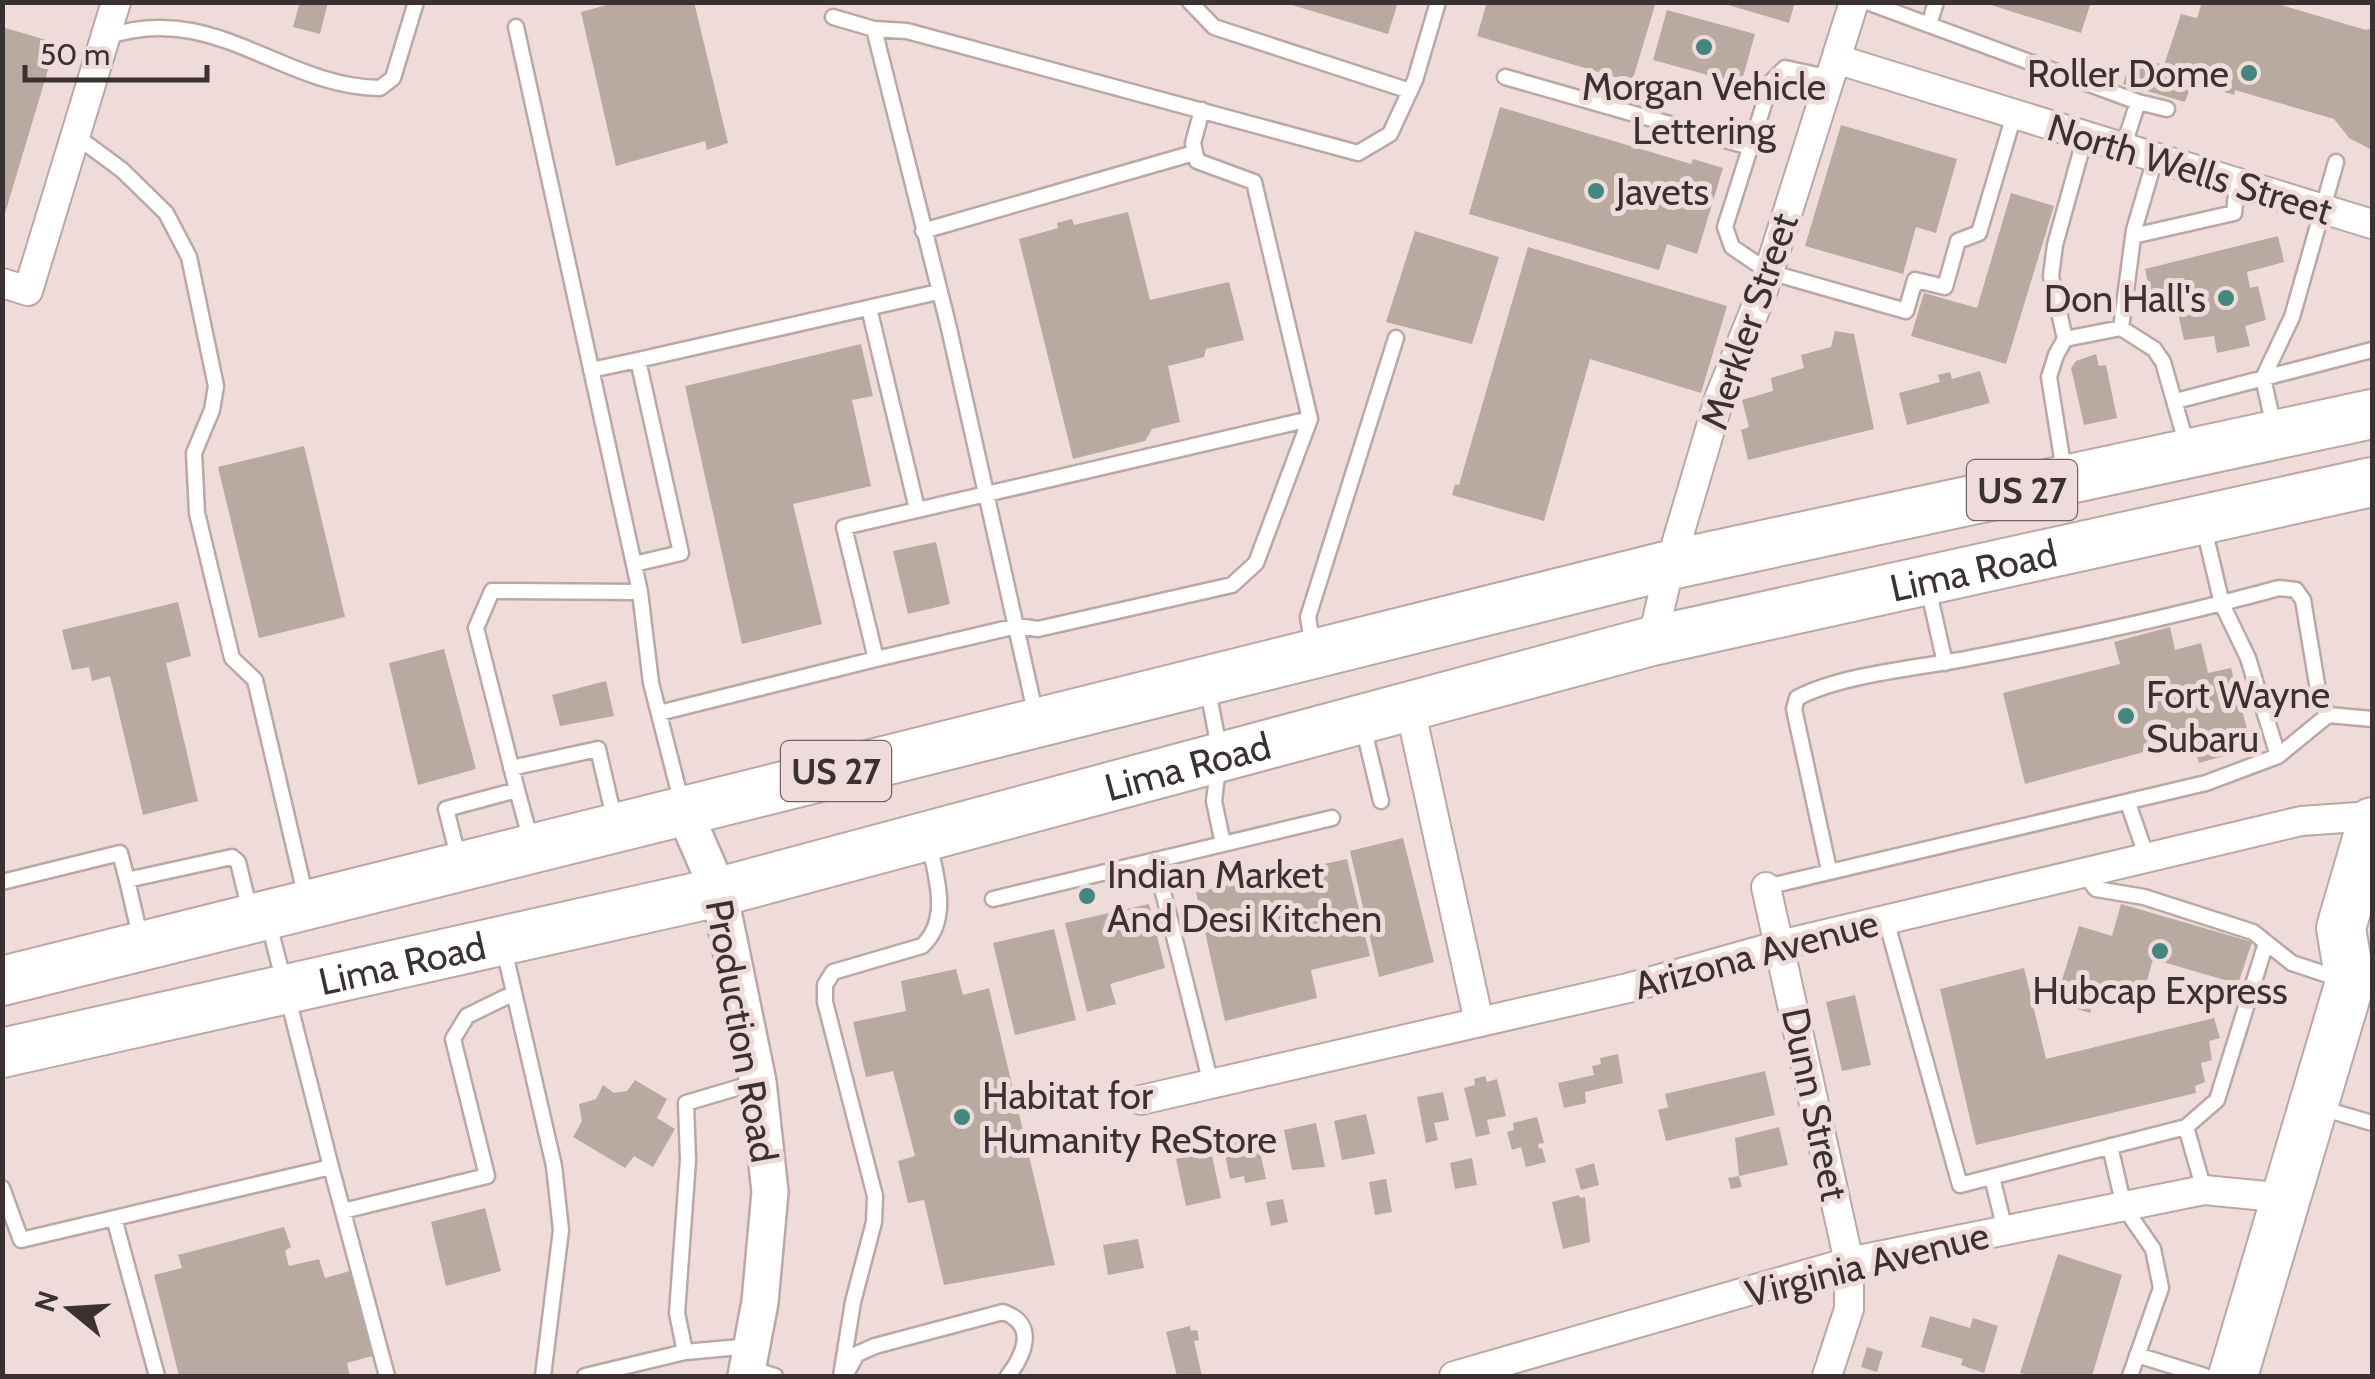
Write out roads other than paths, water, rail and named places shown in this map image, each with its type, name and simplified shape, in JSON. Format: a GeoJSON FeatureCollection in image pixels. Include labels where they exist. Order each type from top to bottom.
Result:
{"type":"FeatureCollection","features":[{"type":"Feature","properties":{"kind":"highway","name":"Lima Road"},"geometry":{"type":"LineString","coordinates":[[2,981],[1670,565],[2372,414]]}},
{"type":"Feature","properties":{"kind":"highway","name":"Lima Road"},"geometry":{"type":"LineString","coordinates":[[2,1053],[719,892],[1652,642],[2372,482]]}},
{"type":"Feature","properties":{"kind":"highway"},"geometry":{"type":"LineString","coordinates":[[2295,498],[2372,506]]}},
{"type":"Feature","properties":{"kind":"highway"},"geometry":{"type":"LineString","coordinates":[[2233,1376],[2314,1106],[2361,973],[2341,928],[2372,819]]}},
{"type":"Feature","properties":{"kind":"street"},"geometry":{"type":"LineString","coordinates":[[15,286],[76,136],[116,2]]}},
{"type":"Feature","properties":{"kind":"street","name":"Merkler Street"},"geometry":{"type":"LineString","coordinates":[[1652,642],[1670,565],[1720,396],[1769,272],[1854,2]]}},
{"type":"Feature","properties":{"kind":"street","name":"North Wells Street"},"geometry":{"type":"LineString","coordinates":[[1834,68],[2014,115],[2372,224]]}},
{"type":"Feature","properties":{"kind":"street"},"geometry":{"type":"LineString","coordinates":[[1410,708],[1479,1022]]}},
{"type":"Feature","properties":{"kind":"street","name":"Production Road"},"geometry":{"type":"LineString","coordinates":[[683,810],[719,892],[758,1082],[770,1192],[756,1367]]}},
{"type":"Feature","properties":{"kind":"street","name":"Arizona Avenue"},"geometry":{"type":"LineString","coordinates":[[1141,1100],[1628,988],[1780,945],[2302,821],[2372,819]]}},
{"type":"Feature","properties":{"kind":"street","name":"Dunn Street"},"geometry":{"type":"LineString","coordinates":[[1766,887],[1849,1262],[1849,1309],[1827,1376]]}},
{"type":"Feature","properties":{"kind":"street","name":"Virginia Avenue"},"geometry":{"type":"LineString","coordinates":[[1454,1376],[1849,1262],[2204,1190],[2286,1198]]}},
{"type":"Feature","properties":{"kind":"lane"},"geometry":{"type":"LineString","coordinates":[[106,38],[133,27],[210,31],[345,86],[380,88],[393,78],[416,2]]}},
{"type":"Feature","properties":{"kind":"lane"},"geometry":{"type":"LineString","coordinates":[[1190,2],[1214,27],[1410,92]]}},
{"type":"Feature","properties":{"kind":"lane"},"geometry":{"type":"LineString","coordinates":[[833,17],[874,29],[907,31],[1358,153],[1390,134],[1410,92],[1438,2]]}},
{"type":"Feature","properties":{"kind":"lane"},"geometry":{"type":"LineString","coordinates":[[1867,2],[2138,102],[2167,108]]}},
{"type":"Feature","properties":{"kind":"lane"},"geometry":{"type":"LineString","coordinates":[[1929,25],[1936,2]]}},
{"type":"Feature","properties":{"kind":"lane"},"geometry":{"type":"LineString","coordinates":[[516,28],[640,592],[651,684],[683,810]]}},
{"type":"Feature","properties":{"kind":"lane"},"geometry":{"type":"LineString","coordinates":[[874,29],[1037,722]]}},
{"type":"Feature","properties":{"kind":"lane"},"geometry":{"type":"LineString","coordinates":[[1834,68],[1785,68],[1770,82],[1725,227],[1732,247],[1769,272],[1906,310],[1916,280],[1945,287],[1958,241],[1980,232],[2014,115]]}},
{"type":"Feature","properties":{"kind":"lane"},"geometry":{"type":"LineString","coordinates":[[1505,78],[1750,147]]}},
{"type":"Feature","properties":{"kind":"lane"},"geometry":{"type":"LineString","coordinates":[[2122,149],[2138,102]]}},
{"type":"Feature","properties":{"kind":"lane"},"geometry":{"type":"LineString","coordinates":[[659,713],[1017,626],[1038,629],[1232,585],[1256,563],[1310,419],[1254,182],[1197,161],[1193,142],[1202,110]]}},
{"type":"Feature","properties":{"kind":"lane"},"geometry":{"type":"LineString","coordinates":[[76,136],[122,170],[166,214],[189,257],[216,386],[212,410],[194,453],[196,513],[232,658],[255,680],[275,912],[286,989],[386,1376]]}},
{"type":"Feature","properties":{"kind":"lane"},"geometry":{"type":"LineString","coordinates":[[2066,480],[2049,377],[2066,339],[2051,276],[2085,137]]}},
{"type":"Feature","properties":{"kind":"lane"},"geometry":{"type":"LineString","coordinates":[[922,232],[1194,153]]}},
{"type":"Feature","properties":{"kind":"lane"},"geometry":{"type":"LineString","coordinates":[[2120,328],[2134,236],[2154,159]]}},
{"type":"Feature","properties":{"kind":"lane"},"geometry":{"type":"LineString","coordinates":[[2276,436],[2263,378],[2292,317],[2336,162]]}},
{"type":"Feature","properties":{"kind":"lane"},"geometry":{"type":"LineString","coordinates":[[2134,236],[2234,213],[2237,184]]}},
{"type":"Feature","properties":{"kind":"lane"},"geometry":{"type":"LineString","coordinates":[[591,370],[938,292]]}},
{"type":"Feature","properties":{"kind":"lane"},"geometry":{"type":"LineString","coordinates":[[869,308],[916,509]]}},
{"type":"Feature","properties":{"kind":"lane"},"geometry":{"type":"LineString","coordinates":[[2066,339],[2120,328],[2154,348],[2164,362],[2189,454]]}},
{"type":"Feature","properties":{"kind":"lane"},"geometry":{"type":"LineString","coordinates":[[1314,653],[1308,617],[1396,338]]}},
{"type":"Feature","properties":{"kind":"lane"},"geometry":{"type":"LineString","coordinates":[[2176,401],[2372,350]]}},
{"type":"Feature","properties":{"kind":"lane"},"geometry":{"type":"LineString","coordinates":[[634,564],[681,553],[638,360]]}},
{"type":"Feature","properties":{"kind":"lane"},"geometry":{"type":"LineString","coordinates":[[876,660],[844,527],[1310,419]]}},
{"type":"Feature","properties":{"kind":"lane"},"geometry":{"type":"LineString","coordinates":[[2202,520],[2222,604],[2248,658],[2278,756]]}},
{"type":"Feature","properties":{"kind":"lane"},"geometry":{"type":"LineString","coordinates":[[1927,582],[1946,663]]}},
{"type":"Feature","properties":{"kind":"lane"},"geometry":{"type":"LineString","coordinates":[[1829,870],[1794,709],[1797,698],[1810,692],[1880,674],[2101,632],[2279,588],[2296,590],[2303,600],[2319,696],[2328,715]]}},
{"type":"Feature","properties":{"kind":"lane"},"geometry":{"type":"LineString","coordinates":[[533,847],[476,628],[492,591],[640,592]]}},
{"type":"Feature","properties":{"kind":"lane"},"geometry":{"type":"LineString","coordinates":[[1206,680],[1221,758],[1214,786],[1223,844]]}},
{"type":"Feature","properties":{"kind":"lane"},"geometry":{"type":"LineString","coordinates":[[1766,887],[2206,784],[2278,756],[2328,715],[2372,719]]}},
{"type":"Feature","properties":{"kind":"lane"},"geometry":{"type":"LineString","coordinates":[[1362,721],[1381,801]]}},
{"type":"Feature","properties":{"kind":"lane"},"geometry":{"type":"LineString","coordinates":[[511,768],[598,749],[616,826]]}},
{"type":"Feature","properties":{"kind":"lane"},"geometry":{"type":"LineString","coordinates":[[460,866],[446,809],[516,790]]}},
{"type":"Feature","properties":{"kind":"lane"},"geometry":{"type":"LineString","coordinates":[[2128,802],[2147,858]]}},
{"type":"Feature","properties":{"kind":"lane"},"geometry":{"type":"LineString","coordinates":[[993,900],[1332,818]]}},
{"type":"Feature","properties":{"kind":"lane"},"geometry":{"type":"LineString","coordinates":[[843,1376],[852,1302],[874,1222],[876,1196],[825,1002],[825,985],[832,972],[922,946],[932,937],[940,891],[927,836]]}},
{"type":"Feature","properties":{"kind":"lane"},"geometry":{"type":"LineString","coordinates":[[2,882],[120,853],[142,946]]}},
{"type":"Feature","properties":{"kind":"lane"},"geometry":{"type":"LineString","coordinates":[[127,880],[232,857],[275,912]]}},
{"type":"Feature","properties":{"kind":"lane"},"geometry":{"type":"LineString","coordinates":[[1155,860],[1211,1084]]}},
{"type":"Feature","properties":{"kind":"lane"},"geometry":{"type":"LineString","coordinates":[[2084,873],[2096,888],[2144,898],[2253,932],[2292,963],[2361,973]]}},
{"type":"Feature","properties":{"kind":"lane"},"geometry":{"type":"LineString","coordinates":[[1886,920],[1960,1185],[2186,1126],[2216,1100],[2266,943]]}},
{"type":"Feature","properties":{"kind":"lane"},"geometry":{"type":"LineString","coordinates":[[502,940],[554,1166],[561,1230],[543,1376]]}},
{"type":"Feature","properties":{"kind":"lane"},"geometry":{"type":"LineString","coordinates":[[343,1211],[487,1176],[454,1039],[467,1016],[514,993]]}},
{"type":"Feature","properties":{"kind":"lane"},"geometry":{"type":"LineString","coordinates":[[685,1352],[678,1313],[688,1160],[686,1102],[758,1082]]}},
{"type":"Feature","properties":{"kind":"lane"},"geometry":{"type":"LineString","coordinates":[[2314,1106],[2372,1123]]}},
{"type":"Feature","properties":{"kind":"lane"},"geometry":{"type":"LineString","coordinates":[[2186,1126],[2204,1190]]}},
{"type":"Feature","properties":{"kind":"lane"},"geometry":{"type":"LineString","coordinates":[[2110,1146],[2124,1207],[2153,1249],[2161,1288],[2130,1376]]}},
{"type":"Feature","properties":{"kind":"lane"},"geometry":{"type":"LineString","coordinates":[[2,1188],[22,1240],[331,1167]]}},
{"type":"Feature","properties":{"kind":"lane"},"geometry":{"type":"LineString","coordinates":[[1992,1177],[2004,1230]]}},
{"type":"Feature","properties":{"kind":"lane"},"geometry":{"type":"LineString","coordinates":[[114,1218],[158,1376]]}},
{"type":"Feature","properties":{"kind":"lane"},"geometry":{"type":"LineString","coordinates":[[843,1376],[857,1354],[875,1346],[1004,1312],[1018,1317],[1024,1326],[1024,1342],[1008,1376]]}},
{"type":"Feature","properties":{"kind":"lane"},"geometry":{"type":"LineString","coordinates":[[585,1376],[685,1352],[756,1367]]}},
{"type":"Feature","properties":{"kind":"lane"},"geometry":{"type":"LineString","coordinates":[[2137,1354],[2205,1376]]}},
{"type":"Feature","properties":{"kind":"place","name":"Morgan Vehicle Lettering"},"geometry":{"type":"Point","coordinates":[1704,47]}},
{"type":"Feature","properties":{"kind":"place","name":"Roller Dome"},"geometry":{"type":"Point","coordinates":[2249,73]}},
{"type":"Feature","properties":{"kind":"place","name":"Javets"},"geometry":{"type":"Point","coordinates":[1596,191]}},
{"type":"Feature","properties":{"kind":"place","name":"Don Hall's"},"geometry":{"type":"Point","coordinates":[2226,298]}},
{"type":"Feature","properties":{"kind":"place","name":"Fort Wayne Subaru"},"geometry":{"type":"Point","coordinates":[2126,716]}},
{"type":"Feature","properties":{"kind":"place","name":"Indian Market And Desi Kitchen"},"geometry":{"type":"Point","coordinates":[1087,896]}},
{"type":"Feature","properties":{"kind":"place","name":"Hubcap Express"},"geometry":{"type":"Point","coordinates":[2160,951]}},
{"type":"Feature","properties":{"kind":"place","name":"Habitat for Humanity ReStore"},"geometry":{"type":"Point","coordinates":[962,1117]}}]}
